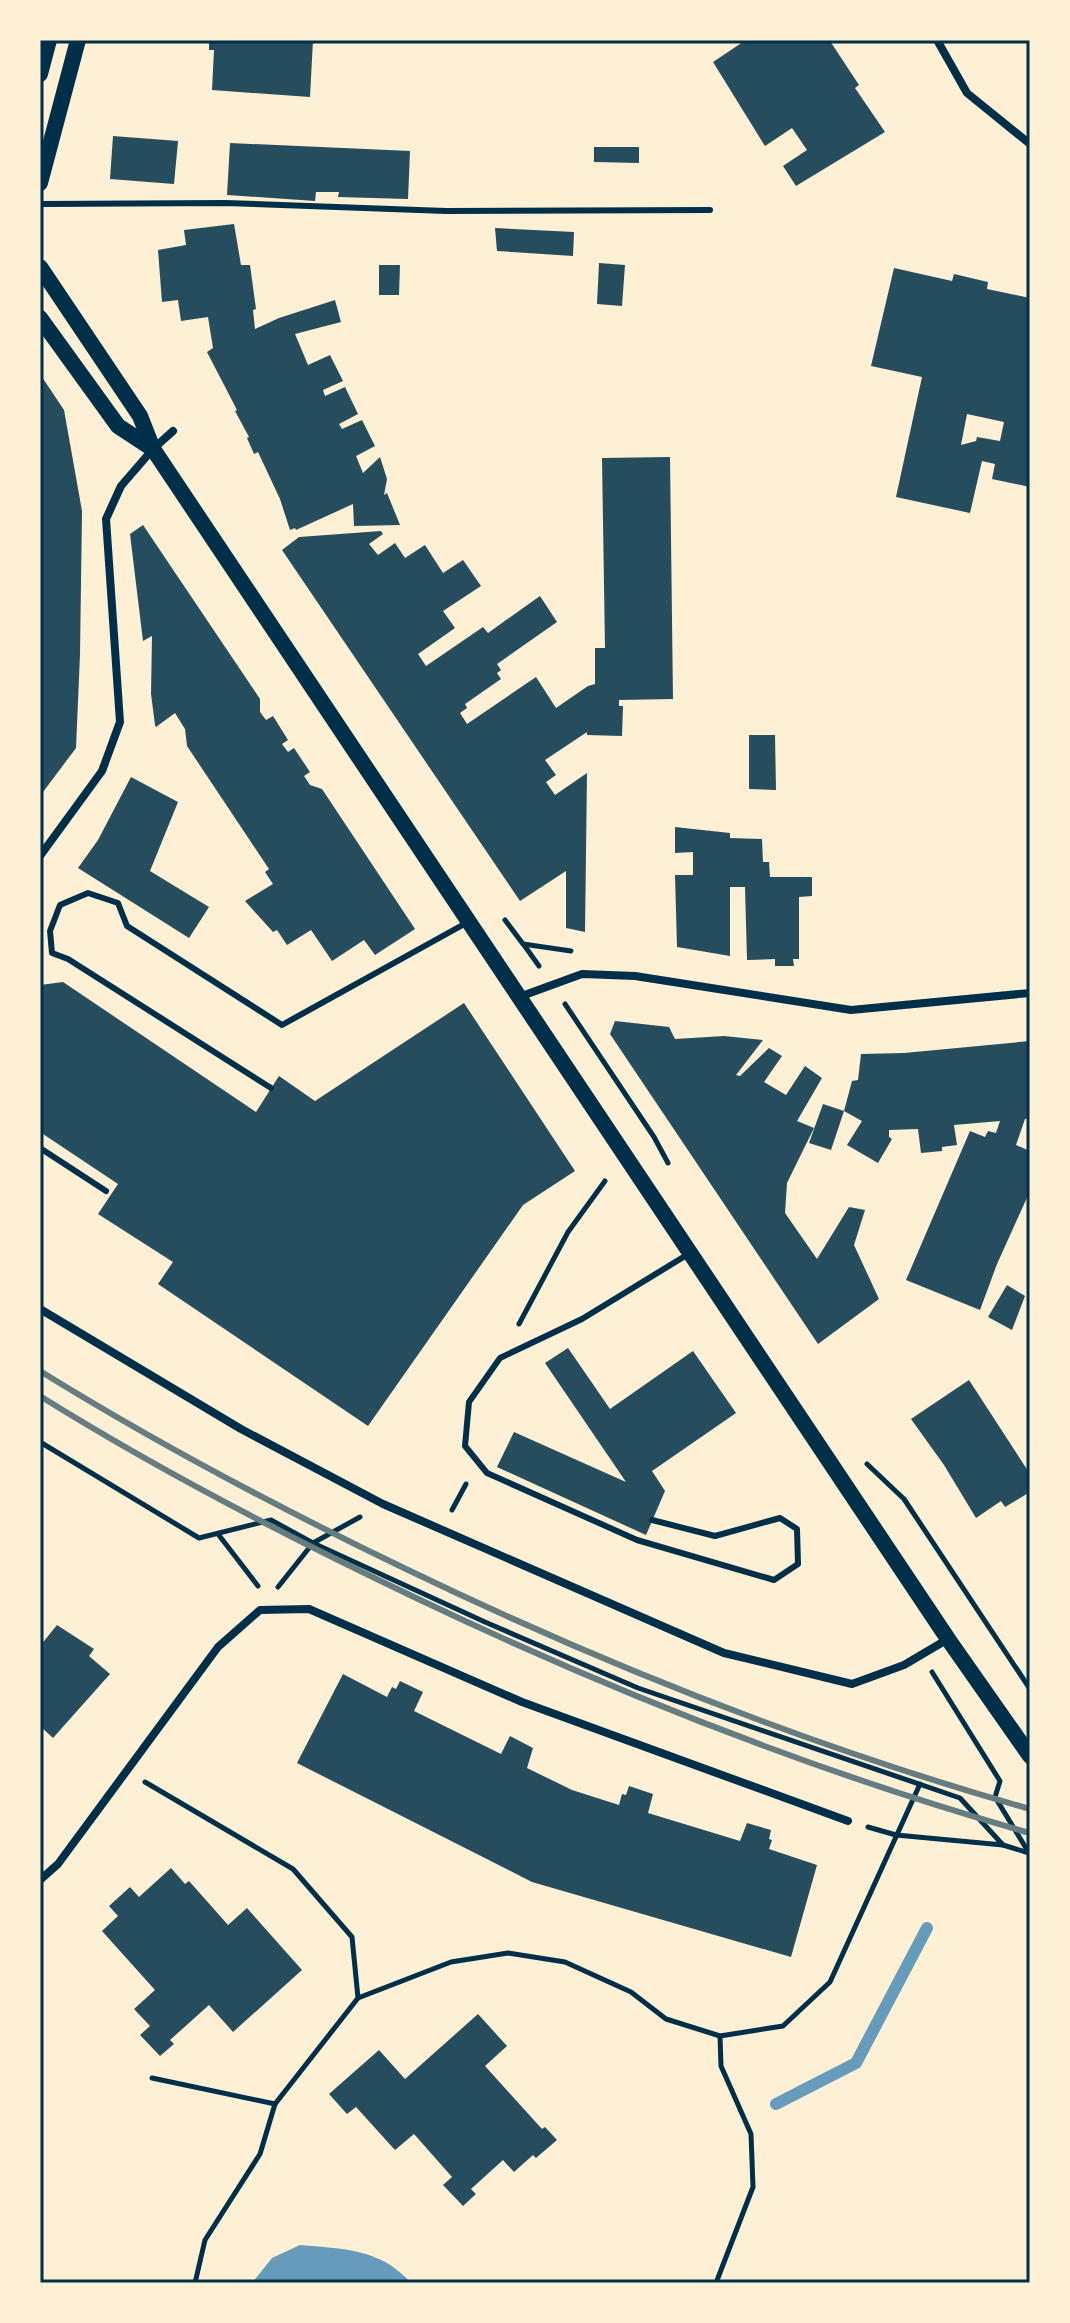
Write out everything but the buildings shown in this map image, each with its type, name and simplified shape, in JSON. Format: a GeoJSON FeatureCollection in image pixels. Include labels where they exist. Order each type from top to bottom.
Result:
{"type":"FeatureCollection","features":[{"type":"Feature","properties":{"kind":"main road"},"geometry":{"type":"LineString","coordinates":[[40,74],[49,40]]}},
{"type":"Feature","properties":{"kind":"main road"},"geometry":{"type":"LineString","coordinates":[[40,183],[45,145],[78,40]]}},
{"type":"Feature","properties":{"kind":"main road"},"geometry":{"type":"LineString","coordinates":[[40,267],[140,416],[153,449],[948,1639],[1030,1756]]}},
{"type":"Feature","properties":{"kind":"main road"},"geometry":{"type":"LineString","coordinates":[[40,318],[118,426],[153,449]]}},
{"type":"Feature","properties":{"kind":"street"},"geometry":{"type":"LineString","coordinates":[[937,40],[967,93],[1030,144]]}},
{"type":"Feature","properties":{"kind":"street"},"geometry":{"type":"LineString","coordinates":[[40,856],[102,771],[120,722],[106,519],[114,497],[153,449],[173,431]]}},
{"type":"Feature","properties":{"kind":"street"},"geometry":{"type":"LineString","coordinates":[[518,997],[582,974],[635,976],[851,1010],[1030,993]]}},
{"type":"Feature","properties":{"kind":"street"},"geometry":{"type":"LineString","coordinates":[[40,1309],[241,1429],[383,1504],[724,1653],[852,1684],[904,1665],[948,1639]]}},
{"type":"Feature","properties":{"kind":"street"},"geometry":{"type":"LineString","coordinates":[[40,1880],[58,1864],[218,1647],[260,1610],[309,1609],[522,1702],[848,1821]]}},
{"type":"Feature","properties":{"kind":"lane"},"geometry":{"type":"LineString","coordinates":[[40,204],[225,203],[446,211],[710,210]]}},
{"type":"Feature","properties":{"kind":"lane"},"geometry":{"type":"LineString","coordinates":[[52,953],[50,931],[60,905],[88,893],[118,903],[127,926],[282,1025],[468,922]]}},
{"type":"Feature","properties":{"kind":"lane"},"geometry":{"type":"LineString","coordinates":[[40,955],[52,953],[68,959],[271,1088]]}},
{"type":"Feature","properties":{"kind":"lane"},"geometry":{"type":"LineString","coordinates":[[40,1148],[106,1191]]}},
{"type":"Feature","properties":{"kind":"lane"},"geometry":{"type":"LineString","coordinates":[[652,1520],[715,1536],[780,1518],[797,1529],[798,1564],[774,1580],[637,1540],[487,1473],[465,1446],[469,1402],[500,1358],[582,1319],[690,1253]]}},
{"type":"Feature","properties":{"kind":"path"},"geometry":{"type":"LineString","coordinates":[[505,919],[523,944],[602,956],[612,975]]}},
{"type":"Feature","properties":{"kind":"path"},"geometry":{"type":"LineString","coordinates":[[500,1358],[568,1232],[605,1181]]}},
{"type":"Feature","properties":{"kind":"path"},"geometry":{"type":"LineString","coordinates":[[40,1442],[199,1538],[271,1520],[313,1543],[638,1688],[960,1798],[1003,1845]]}},
{"type":"Feature","properties":{"kind":"path"},"geometry":{"type":"LineString","coordinates":[[440,1531],[477,1462]]}},
{"type":"Feature","properties":{"kind":"path"},"geometry":{"type":"LineString","coordinates":[[260,1610],[313,1543],[383,1504]]}},
{"type":"Feature","properties":{"kind":"path"},"geometry":{"type":"LineString","coordinates":[[218,1533],[268,1600]]}},
{"type":"Feature","properties":{"kind":"path"},"geometry":{"type":"LineString","coordinates":[[126,1771],[293,1869],[352,1937],[358,1998]]}},
{"type":"Feature","properties":{"kind":"path"},"geometry":{"type":"LineString","coordinates":[[195,2283],[205,2240],[260,2154],[275,2104],[358,1998],[451,1962],[508,1953],[565,1962],[631,1992],[666,2019],[720,2036],[783,2026],[830,1982],[920,1784]]}},
{"type":"Feature","properties":{"kind":"path"},"geometry":{"type":"LineString","coordinates":[[848,1821],[896,1835],[1003,1845],[1030,1853]]}},
{"type":"Feature","properties":{"kind":"path"},"geometry":{"type":"LineString","coordinates":[[716,2283],[753,2187],[751,2134],[721,2066],[720,2036]]}},
{"type":"Feature","properties":{"kind":"path"},"geometry":{"type":"LineString","coordinates":[[152,2078],[275,2104]]}},
{"type":"Feature","properties":{"kind":"water"},"geometry":{"type":"Polygon","coordinates":[[[300,2245],[360,2252],[387,2263],[411,2283],[252,2283],[272,2258],[300,2245]]]}},
{"type":"Feature","properties":{"kind":"waterway"},"geometry":{"type":"LineString","coordinates":[[776,2104],[856,2063],[927,1928]]}},
{"type":"Feature","properties":{"kind":"railway"},"geometry":{"type":"LineString","coordinates":[[40,1371],[266,1499],[406,1569],[558,1639],[791,1732],[1030,1809]]}},
{"type":"Feature","properties":{"kind":"railway"},"geometry":{"type":"LineString","coordinates":[[40,1396],[177,1476],[271,1526],[414,1597],[564,1666],[794,1757],[1030,1833]]}}]}
